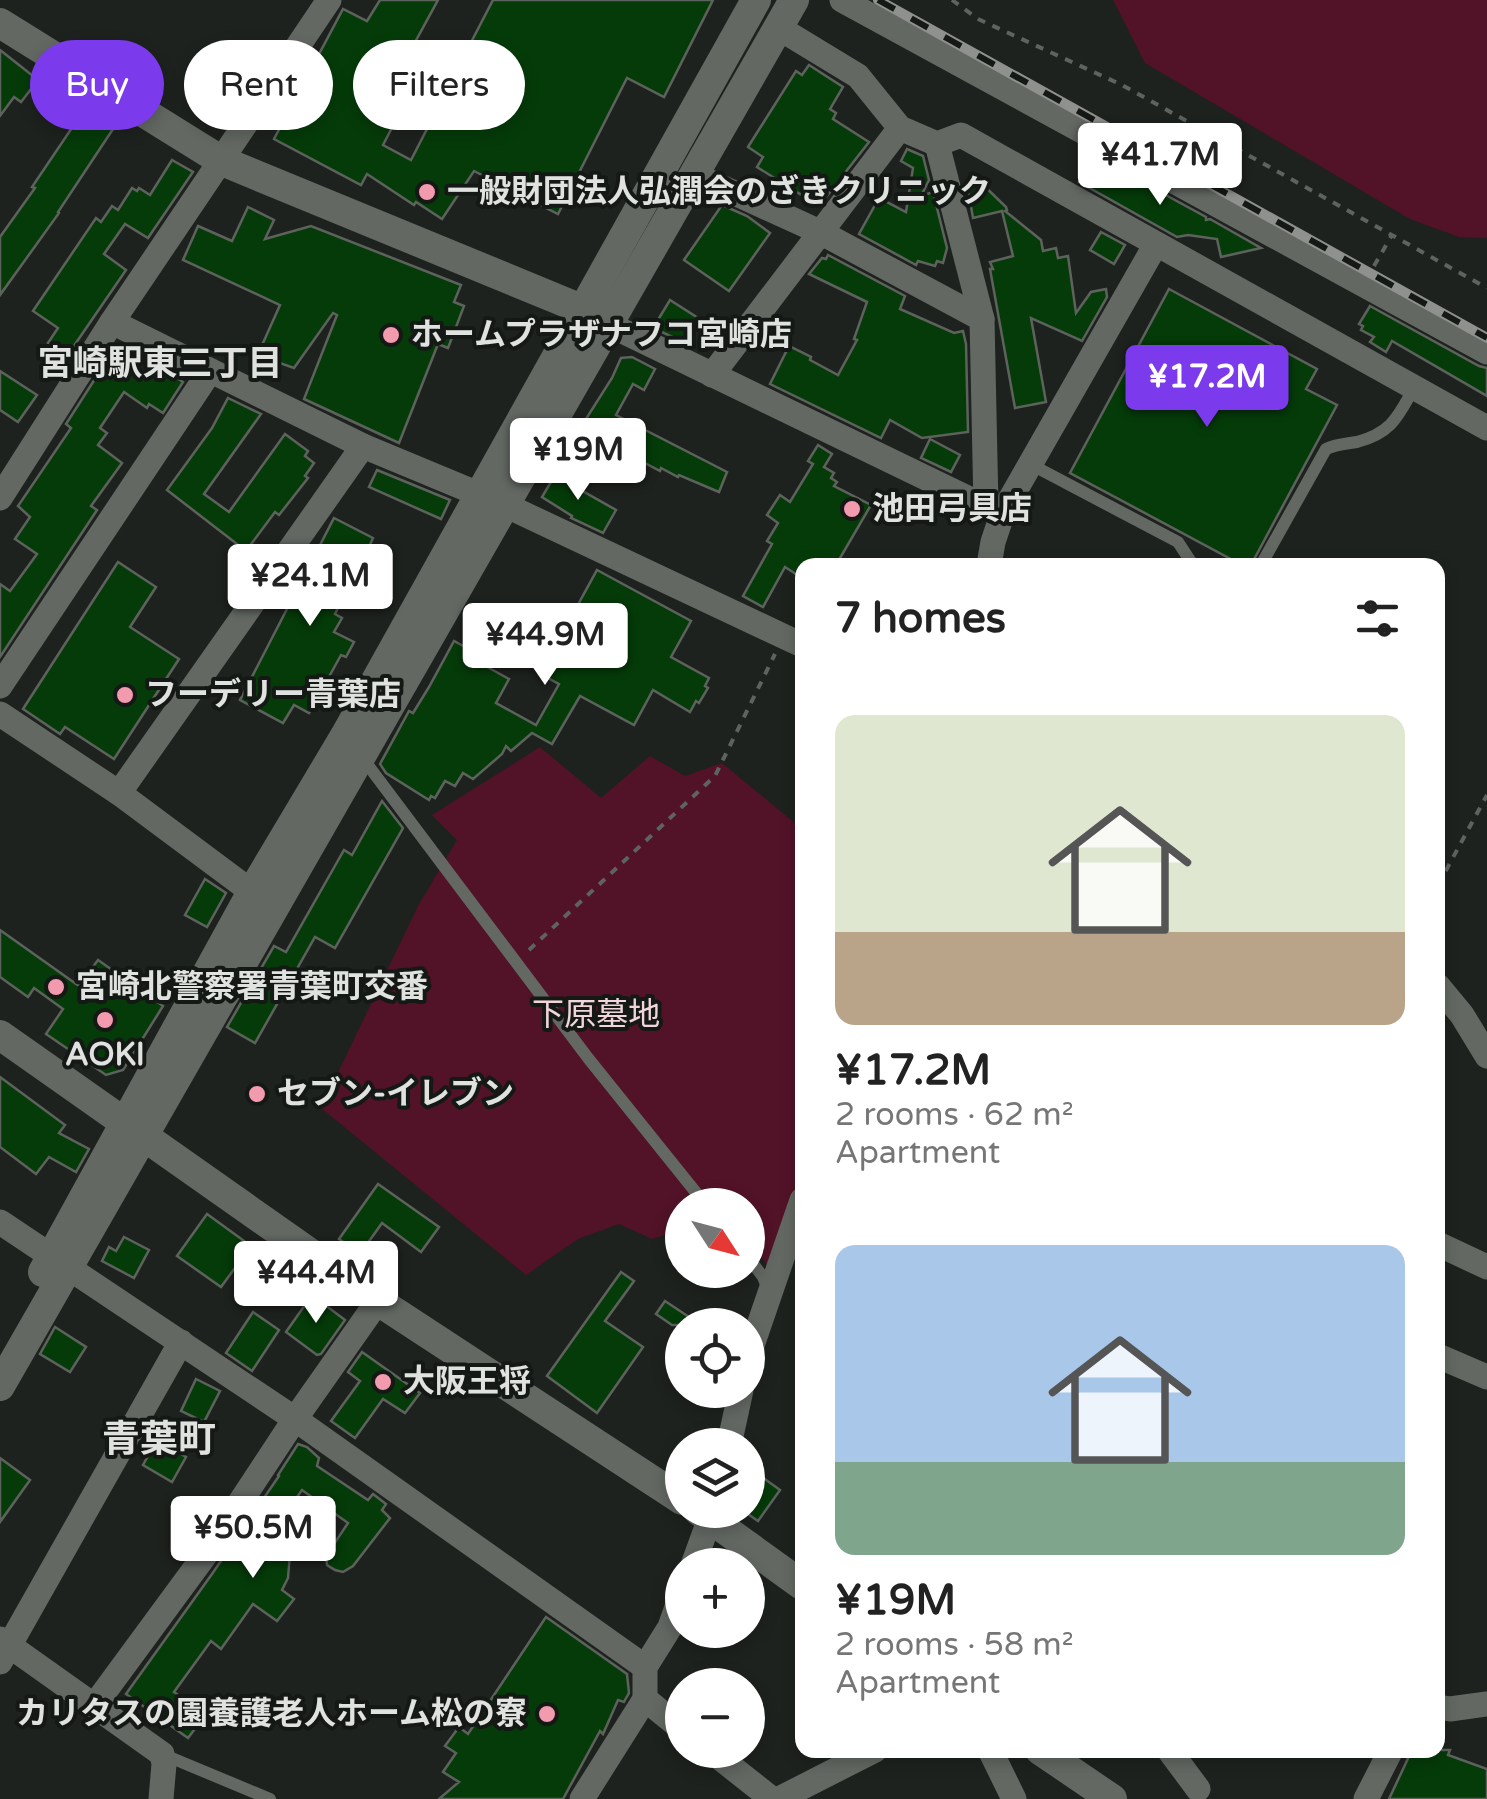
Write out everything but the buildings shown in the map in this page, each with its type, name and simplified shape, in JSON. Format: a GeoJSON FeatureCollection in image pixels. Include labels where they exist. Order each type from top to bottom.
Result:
{"type":"FeatureCollection","features":[{"type":"Feature","properties":{"kind":"street"},"geometry":{"type":"LineString","coordinates":[[4,484],[329,0]]}},
{"type":"Feature","properties":{"kind":"street"},"geometry":{"type":"LineString","coordinates":[[134,1128],[252,892],[493,500],[597,317],[756,0]]}},
{"type":"Feature","properties":{"kind":"street"},"geometry":{"type":"LineString","coordinates":[[597,317],[695,176],[794,0]]}},
{"type":"Feature","properties":{"kind":"street"},"geometry":{"type":"LineString","coordinates":[[842,0],[1487,352]]}},
{"type":"Feature","properties":{"kind":"street"},"geometry":{"type":"LineString","coordinates":[[0,23],[222,160],[597,317],[994,510]]}},
{"type":"Feature","properties":{"kind":"street"},"geometry":{"type":"LineString","coordinates":[[779,28],[858,76],[900,128],[937,144],[961,135],[1487,428]]}},
{"type":"Feature","properties":{"kind":"street"},"geometry":{"type":"LineString","coordinates":[[712,375],[900,128]]}},
{"type":"Feature","properties":{"kind":"street"},"geometry":{"type":"LineString","coordinates":[[937,144],[982,320],[994,510],[990,558]]}},
{"type":"Feature","properties":{"kind":"street"},"geometry":{"type":"LineString","coordinates":[[695,176],[820,232],[982,320]]}},
{"type":"Feature","properties":{"kind":"street"},"geometry":{"type":"LineString","coordinates":[[994,510],[1030,464],[1156,244]]}},
{"type":"Feature","properties":{"kind":"street"},"geometry":{"type":"LineString","coordinates":[[112,322],[364,446],[493,500],[793,641]]}},
{"type":"Feature","properties":{"kind":"street"},"geometry":{"type":"LineString","coordinates":[[0,686],[210,371]]}},
{"type":"Feature","properties":{"kind":"street"},"geometry":{"type":"LineString","coordinates":[[119,793],[364,446]]}},
{"type":"Feature","properties":{"kind":"street"},"geometry":{"type":"LineString","coordinates":[[0,1386],[59,1263],[134,1128],[362,756],[493,500]]}},
{"type":"Feature","properties":{"kind":"street"},"geometry":{"type":"LineString","coordinates":[[0,714],[119,793],[252,892]]}},
{"type":"Feature","properties":{"kind":"street"},"geometry":{"type":"LineString","coordinates":[[1445,994],[1487,1056]]}},
{"type":"Feature","properties":{"kind":"street"},"geometry":{"type":"LineString","coordinates":[[0,1035],[378,1301],[665,1489]]}},
{"type":"Feature","properties":{"kind":"street"},"geometry":{"type":"LineString","coordinates":[[0,1222],[294,1418],[645,1667]]}},
{"type":"Feature","properties":{"kind":"street"},"geometry":{"type":"LineString","coordinates":[[765,1312],[795,1222]]}},
{"type":"Feature","properties":{"kind":"street"},"geometry":{"type":"LineString","coordinates":[[1445,1247],[1487,1266]]}},
{"type":"Feature","properties":{"kind":"street"},"geometry":{"type":"LineString","coordinates":[[0,1349],[59,1263]]}},
{"type":"Feature","properties":{"kind":"street"},"geometry":{"type":"LineString","coordinates":[[775,1285],[795,1285]]}},
{"type":"Feature","properties":{"kind":"street"},"geometry":{"type":"LineString","coordinates":[[94,1706],[208,1552],[294,1418],[378,1301]]}},
{"type":"Feature","properties":{"kind":"street"},"geometry":{"type":"LineString","coordinates":[[162,1799],[162,1754],[3,1649],[182,1342]]}},
{"type":"Feature","properties":{"kind":"street"},"geometry":{"type":"LineString","coordinates":[[1445,1359],[1487,1377]]}},
{"type":"Feature","properties":{"kind":"street"},"geometry":{"type":"LineString","coordinates":[[727,1528],[795,1579]]}},
{"type":"Feature","properties":{"kind":"street"},"geometry":{"type":"LineString","coordinates":[[584,1798],[645,1699],[645,1667],[665,1636]]}},
{"type":"Feature","properties":{"kind":"street"},"geometry":{"type":"LineString","coordinates":[[645,1699],[665,1715]]}},
{"type":"Feature","properties":{"kind":"street"},"geometry":{"type":"LineString","coordinates":[[1445,1708],[1487,1704]]}},
{"type":"Feature","properties":{"kind":"street"},"geometry":{"type":"LineString","coordinates":[[734,1768],[775,1799],[859,1758]]}},
{"type":"Feature","properties":{"kind":"street"},"geometry":{"type":"LineString","coordinates":[[994,1758],[1014,1799]]}},
{"type":"Feature","properties":{"kind":"street"},"geometry":{"type":"LineString","coordinates":[[1052,1758],[1112,1799]]}},
{"type":"Feature","properties":{"kind":"street"},"geometry":{"type":"LineString","coordinates":[[1174,1758],[1198,1789]]}},
{"type":"Feature","properties":{"kind":"street"},"geometry":{"type":"LineString","coordinates":[[1366,1799],[1387,1758]]}},
{"type":"Feature","properties":{"kind":"lane"},"geometry":{"type":"LineString","coordinates":[[1265,558],[1326,449],[1374,437],[1394,424],[1414,388]]}},
{"type":"Feature","properties":{"kind":"lane"},"geometry":{"type":"LineString","coordinates":[[1030,464],[1178,542],[1189,558]]}},
{"type":"Feature","properties":{"kind":"lane"},"geometry":{"type":"LineString","coordinates":[[362,756],[588,1058],[692,1188]]}},
{"type":"Feature","properties":{"kind":"lane"},"geometry":{"type":"LineString","coordinates":[[765,1278],[775,1285]]}},
{"type":"Feature","properties":{"kind":"lane"},"geometry":{"type":"LineString","coordinates":[[162,1754],[270,1799]]}},
{"type":"Feature","properties":{"kind":"path"},"geometry":{"type":"LineString","coordinates":[[952,0],[978,18],[1122,85],[1487,288]]}},
{"type":"Feature","properties":{"kind":"path"},"geometry":{"type":"LineString","coordinates":[[1363,283],[1392,236]]}},
{"type":"Feature","properties":{"kind":"path"},"geometry":{"type":"LineString","coordinates":[[517,962],[714,776],[793,641]]}},
{"type":"Feature","properties":{"kind":"path"},"geometry":{"type":"LineString","coordinates":[[1445,873],[1487,796]]}},
{"type":"Feature","properties":{"kind":"green space"},"geometry":{"type":"Polygon","coordinates":[[[1113,0],[1487,0],[1487,238],[1459,237],[1410,219],[1145,63],[1113,0]]]}},
{"type":"Feature","properties":{"kind":"green space","name":"下原墓地"},"geometry":{"type":"Polygon","coordinates":[[[540,747],[601,798],[650,756],[685,776],[722,763],[795,823],[795,1214],[775,1276],[765,1262],[765,1188],[665,1188],[665,1235],[652,1239],[619,1224],[578,1239],[526,1275],[321,1108],[418,906],[457,840],[432,815],[540,747]]]}},
{"type":"Feature","properties":{"kind":"railway"},"geometry":{"type":"LineString","coordinates":[[878,0],[1487,338]]}},
{"type":"Feature","properties":{"kind":"place","name":"一般財団法人弘潤会のざきクリニック"},"geometry":{"type":"Point","coordinates":[427,192]}},
{"type":"Feature","properties":{"kind":"place","name":"ホームプラザナフコ宮崎店"},"geometry":{"type":"Point","coordinates":[391,335]}},
{"type":"Feature","properties":{"kind":"place","name":"池田弓具店"},"geometry":{"type":"Point","coordinates":[852,509]}},
{"type":"Feature","properties":{"kind":"place","name":"フーデリー青葉店"},"geometry":{"type":"Point","coordinates":[125,695]}},
{"type":"Feature","properties":{"kind":"place","name":"宮崎北警察署青葉町交番"},"geometry":{"type":"Point","coordinates":[56,987]}},
{"type":"Feature","properties":{"kind":"place","name":"AOKI"},"geometry":{"type":"Point","coordinates":[105,1020]}},
{"type":"Feature","properties":{"kind":"place","name":"セブン-イレブン"},"geometry":{"type":"Point","coordinates":[257,1094]}},
{"type":"Feature","properties":{"kind":"place","name":"大阪王将"},"geometry":{"type":"Point","coordinates":[383,1382]}},
{"type":"Feature","properties":{"kind":"place","name":"カリタスの園養護老人ホーム松の寮"},"geometry":{"type":"Point","coordinates":[547,1714]}},
{"type":"Feature","properties":{"kind":"district","name":"宮崎駅東三丁目"},"geometry":{"type":"Point","coordinates":[160,364]}},
{"type":"Feature","properties":{"kind":"district","name":"青葉町"},"geometry":{"type":"Point","coordinates":[159,1440]}}]}
